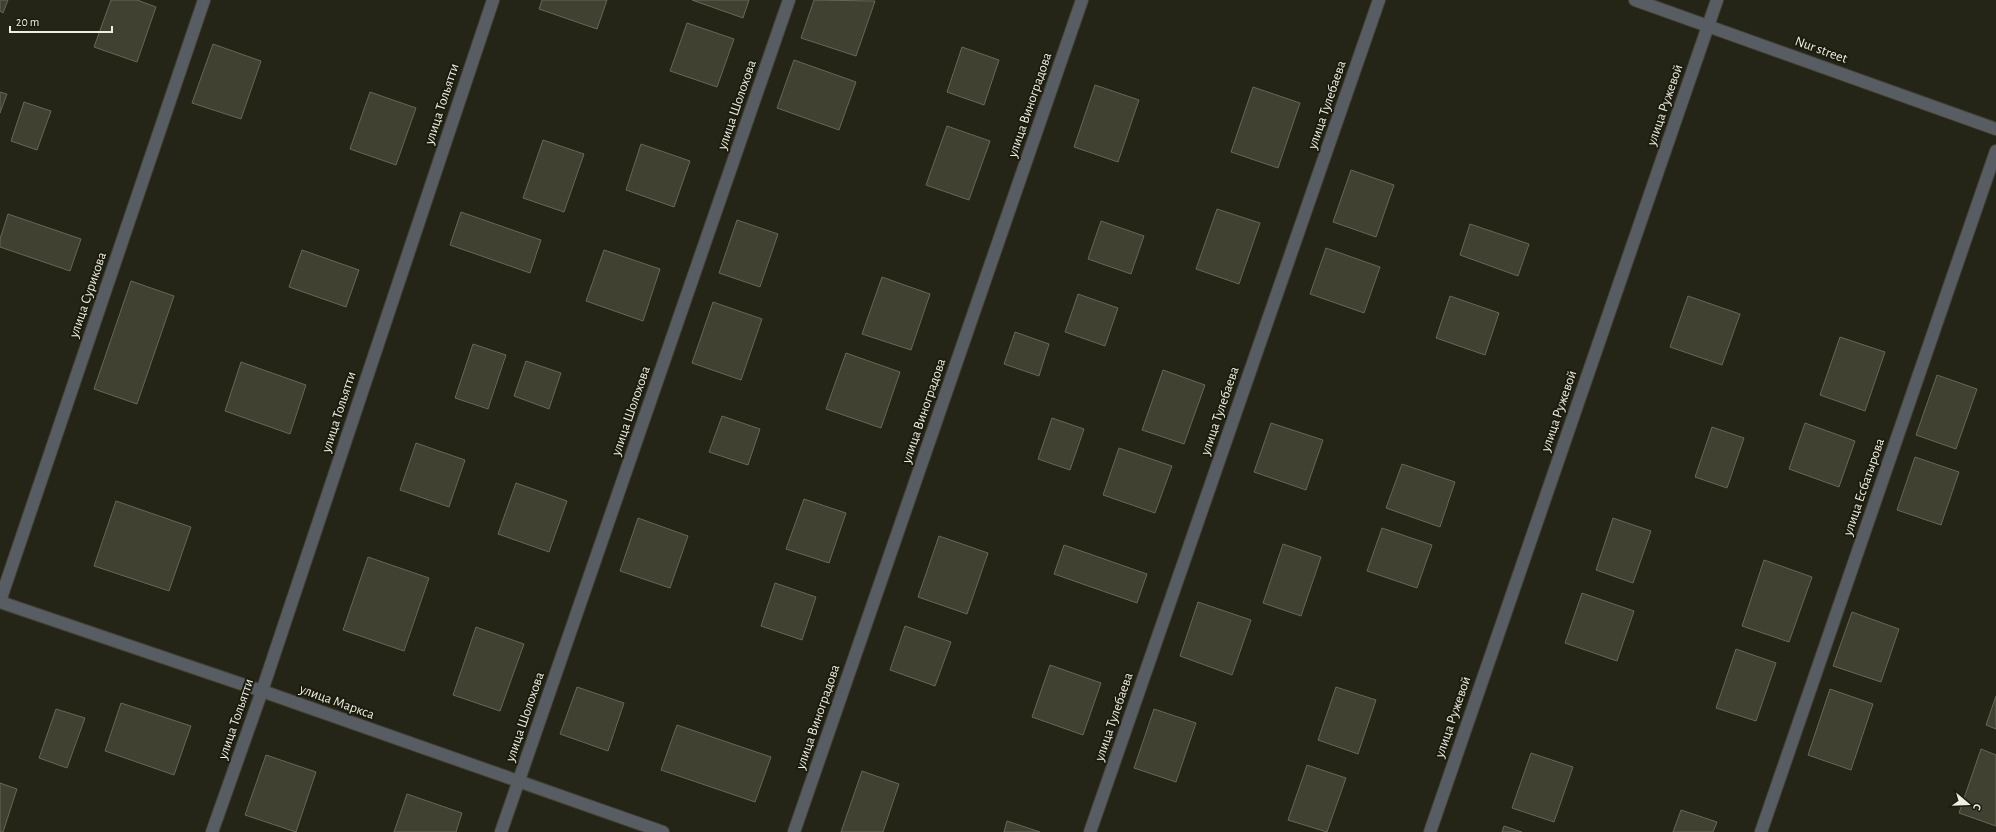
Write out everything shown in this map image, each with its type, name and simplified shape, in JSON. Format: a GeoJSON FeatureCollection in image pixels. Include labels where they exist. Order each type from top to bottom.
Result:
{"type":"FeatureCollection","features":[{"type":"Feature","properties":{"kind":"street","name":"улица Сурикова"},"geometry":{"type":"LineString","coordinates":[[0,601],[204,0]]}},
{"type":"Feature","properties":{"kind":"street","name":"улица Тольятти"},"geometry":{"type":"LineString","coordinates":[[212,832],[262,691],[493,0]]}},
{"type":"Feature","properties":{"kind":"street","name":"улица Шолохова"},"geometry":{"type":"LineString","coordinates":[[501,832],[789,0]]}},
{"type":"Feature","properties":{"kind":"street","name":"улица Виноградова"},"geometry":{"type":"LineString","coordinates":[[794,832],[1082,0]]}},
{"type":"Feature","properties":{"kind":"street","name":"улица Тулебаева"},"geometry":{"type":"LineString","coordinates":[[1090,832],[1379,0]]}},
{"type":"Feature","properties":{"kind":"street","name":"Nur street"},"geometry":{"type":"LineString","coordinates":[[1636,0],[1996,128]]}},
{"type":"Feature","properties":{"kind":"street","name":"улица Ружевой"},"geometry":{"type":"LineString","coordinates":[[1430,832],[1718,0]]}},
{"type":"Feature","properties":{"kind":"street","name":"улица Есбатырова"},"geometry":{"type":"LineString","coordinates":[[1761,832],[1996,151]]}},
{"type":"Feature","properties":{"kind":"street","name":"улица Маркса"},"geometry":{"type":"LineString","coordinates":[[0,601],[262,691],[663,832]]}},
{"type":"Feature","properties":{"kind":"building"},"geometry":{"type":"Polygon","coordinates":[[[0,0],[8,0],[3,13],[0,11],[0,0]]]}},
{"type":"Feature","properties":{"kind":"building"},"geometry":{"type":"Polygon","coordinates":[[[111,0],[137,0],[156,7],[137,62],[94,47],[111,0]]]}},
{"type":"Feature","properties":{"kind":"building"},"geometry":{"type":"Polygon","coordinates":[[[542,0],[607,0],[597,29],[539,9],[542,0]]]}},
{"type":"Feature","properties":{"kind":"building"},"geometry":{"type":"Polygon","coordinates":[[[692,0],[749,0],[743,18],[692,0]]]}},
{"type":"Feature","properties":{"kind":"building"},"geometry":{"type":"Polygon","coordinates":[[[814,0],[875,1],[856,56],[801,38],[814,0]]]}},
{"type":"Feature","properties":{"kind":"building"},"geometry":{"type":"Polygon","coordinates":[[[687,23],[734,39],[717,87],[670,71],[687,23]]]}},
{"type":"Feature","properties":{"kind":"building"},"geometry":{"type":"Polygon","coordinates":[[[213,44],[261,61],[241,119],[192,103],[213,44]]]}},
{"type":"Feature","properties":{"kind":"building"},"geometry":{"type":"Polygon","coordinates":[[[962,47],[999,60],[984,105],[947,92],[962,47]]]}},
{"type":"Feature","properties":{"kind":"building"},"geometry":{"type":"Polygon","coordinates":[[[794,60],[856,82],[839,130],[777,108],[794,60]]]}},
{"type":"Feature","properties":{"kind":"building"},"geometry":{"type":"Polygon","coordinates":[[[1095,85],[1139,100],[1118,162],[1074,147],[1095,85]]]}},
{"type":"Feature","properties":{"kind":"building"},"geometry":{"type":"Polygon","coordinates":[[[1253,87],[1300,103],[1278,168],[1231,152],[1253,87]]]}},
{"type":"Feature","properties":{"kind":"building"},"geometry":{"type":"Polygon","coordinates":[[[0,92],[7,94],[0,113],[0,92]]]}},
{"type":"Feature","properties":{"kind":"building"},"geometry":{"type":"Polygon","coordinates":[[[370,92],[416,108],[396,165],[350,149],[370,92]]]}},
{"type":"Feature","properties":{"kind":"building"},"geometry":{"type":"Polygon","coordinates":[[[24,102],[51,111],[37,150],[11,141],[24,102]]]}},
{"type":"Feature","properties":{"kind":"building"},"geometry":{"type":"Polygon","coordinates":[[[947,126],[990,141],[969,200],[926,185],[947,126]]]}},
{"type":"Feature","properties":{"kind":"building"},"geometry":{"type":"Polygon","coordinates":[[[543,140],[584,154],[564,212],[523,198],[543,140]]]}},
{"type":"Feature","properties":{"kind":"building"},"geometry":{"type":"Polygon","coordinates":[[[641,144],[690,161],[674,207],[626,190],[641,144]]]}},
{"type":"Feature","properties":{"kind":"building"},"geometry":{"type":"Polygon","coordinates":[[[1351,170],[1394,185],[1376,237],[1333,222],[1351,170]]]}},
{"type":"Feature","properties":{"kind":"building"},"geometry":{"type":"Polygon","coordinates":[[[1217,209],[1260,223],[1239,284],[1196,269],[1217,209]]]}},
{"type":"Feature","properties":{"kind":"building"},"geometry":{"type":"Polygon","coordinates":[[[461,212],[541,240],[530,273],[450,245],[461,212]]]}},
{"type":"Feature","properties":{"kind":"building"},"geometry":{"type":"Polygon","coordinates":[[[8,214],[81,239],[70,271],[0,247],[0,239],[8,214]]]}},
{"type":"Feature","properties":{"kind":"building"},"geometry":{"type":"Polygon","coordinates":[[[737,220],[778,234],[760,287],[719,273],[737,220]]]}},
{"type":"Feature","properties":{"kind":"building"},"geometry":{"type":"Polygon","coordinates":[[[1101,221],[1144,236],[1131,274],[1088,259],[1101,221]]]}},
{"type":"Feature","properties":{"kind":"building"},"geometry":{"type":"Polygon","coordinates":[[[1470,224],[1529,244],[1518,276],[1460,255],[1470,224]]]}},
{"type":"Feature","properties":{"kind":"building"},"geometry":{"type":"Polygon","coordinates":[[[1326,248],[1380,267],[1364,313],[1310,294],[1326,248]]]}},
{"type":"Feature","properties":{"kind":"building"},"geometry":{"type":"Polygon","coordinates":[[[302,250],[359,270],[346,307],[289,287],[302,250]]]}},
{"type":"Feature","properties":{"kind":"building"},"geometry":{"type":"Polygon","coordinates":[[[604,250],[660,269],[643,321],[586,301],[604,250]]]}},
{"type":"Feature","properties":{"kind":"building"},"geometry":{"type":"Polygon","coordinates":[[[882,277],[930,294],[911,350],[862,334],[882,277]]]}},
{"type":"Feature","properties":{"kind":"building"},"geometry":{"type":"Polygon","coordinates":[[[131,281],[174,296],[137,404],[94,389],[131,281]]]}},
{"type":"Feature","properties":{"kind":"building"},"geometry":{"type":"Polygon","coordinates":[[[1078,294],[1118,308],[1105,346],[1065,332],[1078,294]]]}},
{"type":"Feature","properties":{"kind":"building"},"geometry":{"type":"Polygon","coordinates":[[[1450,296],[1499,313],[1485,355],[1436,338],[1450,296]]]}},
{"type":"Feature","properties":{"kind":"building"},"geometry":{"type":"Polygon","coordinates":[[[1688,296],[1740,314],[1722,365],[1670,347],[1688,296]]]}},
{"type":"Feature","properties":{"kind":"building"},"geometry":{"type":"Polygon","coordinates":[[[713,302],[762,319],[741,380],[692,363],[713,302]]]}},
{"type":"Feature","properties":{"kind":"building"},"geometry":{"type":"Polygon","coordinates":[[[1015,332],[1049,344],[1039,376],[1004,364],[1015,332]]]}},
{"type":"Feature","properties":{"kind":"building"},"geometry":{"type":"Polygon","coordinates":[[[1840,337],[1885,352],[1865,411],[1820,395],[1840,337]]]}},
{"type":"Feature","properties":{"kind":"building"},"geometry":{"type":"Polygon","coordinates":[[[473,344],[506,355],[488,409],[455,398],[473,344]]]}},
{"type":"Feature","properties":{"kind":"building"},"geometry":{"type":"Polygon","coordinates":[[[846,353],[900,372],[881,428],[826,409],[846,353]]]}},
{"type":"Feature","properties":{"kind":"building"},"geometry":{"type":"Polygon","coordinates":[[[526,361],[561,373],[549,409],[514,396],[526,361]]]}},
{"type":"Feature","properties":{"kind":"building"},"geometry":{"type":"Polygon","coordinates":[[[241,362],[306,385],[290,434],[225,411],[241,362]]]}},
{"type":"Feature","properties":{"kind":"building"},"geometry":{"type":"Polygon","coordinates":[[[1163,370],[1205,385],[1184,444],[1142,430],[1163,370]]]}},
{"type":"Feature","properties":{"kind":"building"},"geometry":{"type":"Polygon","coordinates":[[[1937,375],[1977,389],[1956,449],[1916,435],[1937,375]]]}},
{"type":"Feature","properties":{"kind":"building"},"geometry":{"type":"Polygon","coordinates":[[[722,416],[760,429],[748,465],[709,452],[722,416]]]}},
{"type":"Feature","properties":{"kind":"building"},"geometry":{"type":"Polygon","coordinates":[[[1052,418],[1084,429],[1070,470],[1038,459],[1052,418]]]}},
{"type":"Feature","properties":{"kind":"building"},"geometry":{"type":"Polygon","coordinates":[[[1271,423],[1323,440],[1306,490],[1254,472],[1271,423]]]}},
{"type":"Feature","properties":{"kind":"building"},"geometry":{"type":"Polygon","coordinates":[[[1805,423],[1855,441],[1839,487],[1789,469],[1805,423]]]}},
{"type":"Feature","properties":{"kind":"building"},"geometry":{"type":"Polygon","coordinates":[[[1712,427],[1744,438],[1727,488],[1695,477],[1712,427]]]}},
{"type":"Feature","properties":{"kind":"building"},"geometry":{"type":"Polygon","coordinates":[[[416,443],[465,460],[449,507],[400,490],[416,443]]]}},
{"type":"Feature","properties":{"kind":"building"},"geometry":{"type":"Polygon","coordinates":[[[1119,448],[1172,466],[1155,513],[1103,495],[1119,448]]]}},
{"type":"Feature","properties":{"kind":"building"},"geometry":{"type":"Polygon","coordinates":[[[1915,457],[1959,472],[1941,525],[1897,510],[1915,457]]]}},
{"type":"Feature","properties":{"kind":"building"},"geometry":{"type":"Polygon","coordinates":[[[1402,464],[1455,482],[1440,527],[1386,508],[1402,464]]]}},
{"type":"Feature","properties":{"kind":"building"},"geometry":{"type":"Polygon","coordinates":[[[516,483],[567,501],[549,552],[498,534],[516,483]]]}},
{"type":"Feature","properties":{"kind":"building"},"geometry":{"type":"Polygon","coordinates":[[[804,499],[846,513],[829,563],[786,549],[804,499]]]}},
{"type":"Feature","properties":{"kind":"building"},"geometry":{"type":"Polygon","coordinates":[[[116,501],[191,527],[169,591],[94,566],[116,501]]]}},
{"type":"Feature","properties":{"kind":"building"},"geometry":{"type":"Polygon","coordinates":[[[638,518],[688,536],[670,588],[620,571],[638,518]]]}},
{"type":"Feature","properties":{"kind":"building"},"geometry":{"type":"Polygon","coordinates":[[[1613,518],[1651,531],[1633,583],[1596,570],[1613,518]]]}},
{"type":"Feature","properties":{"kind":"building"},"geometry":{"type":"Polygon","coordinates":[[[1382,528],[1432,545],[1417,588],[1367,571],[1382,528]]]}},
{"type":"Feature","properties":{"kind":"building"},"geometry":{"type":"Polygon","coordinates":[[[939,536],[988,553],[967,614],[918,597],[939,536]]]}},
{"type":"Feature","properties":{"kind":"building"},"geometry":{"type":"Polygon","coordinates":[[[1283,544],[1321,557],[1301,616],[1263,603],[1283,544]]]}},
{"type":"Feature","properties":{"kind":"building"},"geometry":{"type":"Polygon","coordinates":[[[1064,545],[1147,574],[1137,603],[1054,574],[1064,545]]]}},
{"type":"Feature","properties":{"kind":"building"},"geometry":{"type":"Polygon","coordinates":[[[368,557],[429,578],[404,651],[343,630],[368,557]]]}},
{"type":"Feature","properties":{"kind":"building"},"geometry":{"type":"Polygon","coordinates":[[[1764,560],[1812,577],[1789,642],[1742,626],[1764,560]]]}},
{"type":"Feature","properties":{"kind":"building"},"geometry":{"type":"Polygon","coordinates":[[[775,583],[816,597],[802,640],[761,626],[775,583]]]}},
{"type":"Feature","properties":{"kind":"building"},"geometry":{"type":"Polygon","coordinates":[[[1582,593],[1634,611],[1617,661],[1565,643],[1582,593]]]}},
{"type":"Feature","properties":{"kind":"building"},"geometry":{"type":"Polygon","coordinates":[[[1198,602],[1251,620],[1232,675],[1180,656],[1198,602]]]}},
{"type":"Feature","properties":{"kind":"building"},"geometry":{"type":"Polygon","coordinates":[[[1852,612],[1899,629],[1881,682],[1833,666],[1852,612]]]}},
{"type":"Feature","properties":{"kind":"building"},"geometry":{"type":"Polygon","coordinates":[[[905,626],[951,642],[935,686],[890,670],[905,626]]]}},
{"type":"Feature","properties":{"kind":"building"},"geometry":{"type":"Polygon","coordinates":[[[476,627],[524,644],[500,711],[453,695],[476,627]]]}},
{"type":"Feature","properties":{"kind":"building"},"geometry":{"type":"Polygon","coordinates":[[[1736,649],[1776,663],[1756,721],[1716,708],[1736,649]]]}},
{"type":"Feature","properties":{"kind":"building"},"geometry":{"type":"Polygon","coordinates":[[[1050,665],[1101,683],[1083,735],[1032,717],[1050,665]]]}},
{"type":"Feature","properties":{"kind":"building"},"geometry":{"type":"Polygon","coordinates":[[[577,687],[624,703],[608,751],[560,734],[577,687]]]}},
{"type":"Feature","properties":{"kind":"building"},"geometry":{"type":"Polygon","coordinates":[[[1336,687],[1376,700],[1358,754],[1318,740],[1336,687]]]}},
{"type":"Feature","properties":{"kind":"building"},"geometry":{"type":"Polygon","coordinates":[[[1830,689],[1873,704],[1851,770],[1808,755],[1830,689]]]}},
{"type":"Feature","properties":{"kind":"building"},"geometry":{"type":"Polygon","coordinates":[[[1996,696],[1996,729],[1986,725],[1996,696]]]}},
{"type":"Feature","properties":{"kind":"building"},"geometry":{"type":"Polygon","coordinates":[[[121,703],[191,726],[174,775],[105,751],[121,703]]]}},
{"type":"Feature","properties":{"kind":"building"},"geometry":{"type":"Polygon","coordinates":[[[56,709],[85,718],[67,768],[39,758],[56,709]]]}},
{"type":"Feature","properties":{"kind":"building"},"geometry":{"type":"Polygon","coordinates":[[[1154,709],[1196,723],[1176,782],[1134,768],[1154,709]]]}},
{"type":"Feature","properties":{"kind":"building"},"geometry":{"type":"Polygon","coordinates":[[[677,725],[771,757],[755,802],[661,770],[677,725]]]}},
{"type":"Feature","properties":{"kind":"building"},"geometry":{"type":"Polygon","coordinates":[[[1981,749],[1996,755],[1996,826],[1959,813],[1981,749]]]}},
{"type":"Feature","properties":{"kind":"building"},"geometry":{"type":"Polygon","coordinates":[[[1531,753],[1573,767],[1554,822],[1512,808],[1531,753]]]}},
{"type":"Feature","properties":{"kind":"building"},"geometry":{"type":"Polygon","coordinates":[[[266,755],[316,772],[296,832],[245,815],[266,755]]]}},
{"type":"Feature","properties":{"kind":"building"},"geometry":{"type":"Polygon","coordinates":[[[1307,765],[1346,778],[1327,832],[1288,820],[1307,765]]]}},
{"type":"Feature","properties":{"kind":"building"},"geometry":{"type":"Polygon","coordinates":[[[862,771],[899,784],[883,832],[841,832],[862,771]]]}},
{"type":"Feature","properties":{"kind":"building"},"geometry":{"type":"Polygon","coordinates":[[[0,783],[17,789],[3,832],[0,832],[0,783]]]}},
{"type":"Feature","properties":{"kind":"building"},"geometry":{"type":"Polygon","coordinates":[[[407,794],[462,813],[456,832],[394,832],[407,794]]]}},
{"type":"Feature","properties":{"kind":"building"},"geometry":{"type":"Polygon","coordinates":[[[1681,810],[1717,822],[1713,832],[1673,832],[1681,810]]]}},
{"type":"Feature","properties":{"kind":"building"},"geometry":{"type":"Polygon","coordinates":[[[1007,821],[1040,832],[1004,832],[1007,821]]]}},
{"type":"Feature","properties":{"kind":"building"},"geometry":{"type":"Polygon","coordinates":[[[1504,826],[1522,832],[1502,832],[1504,826]]]}}]}
